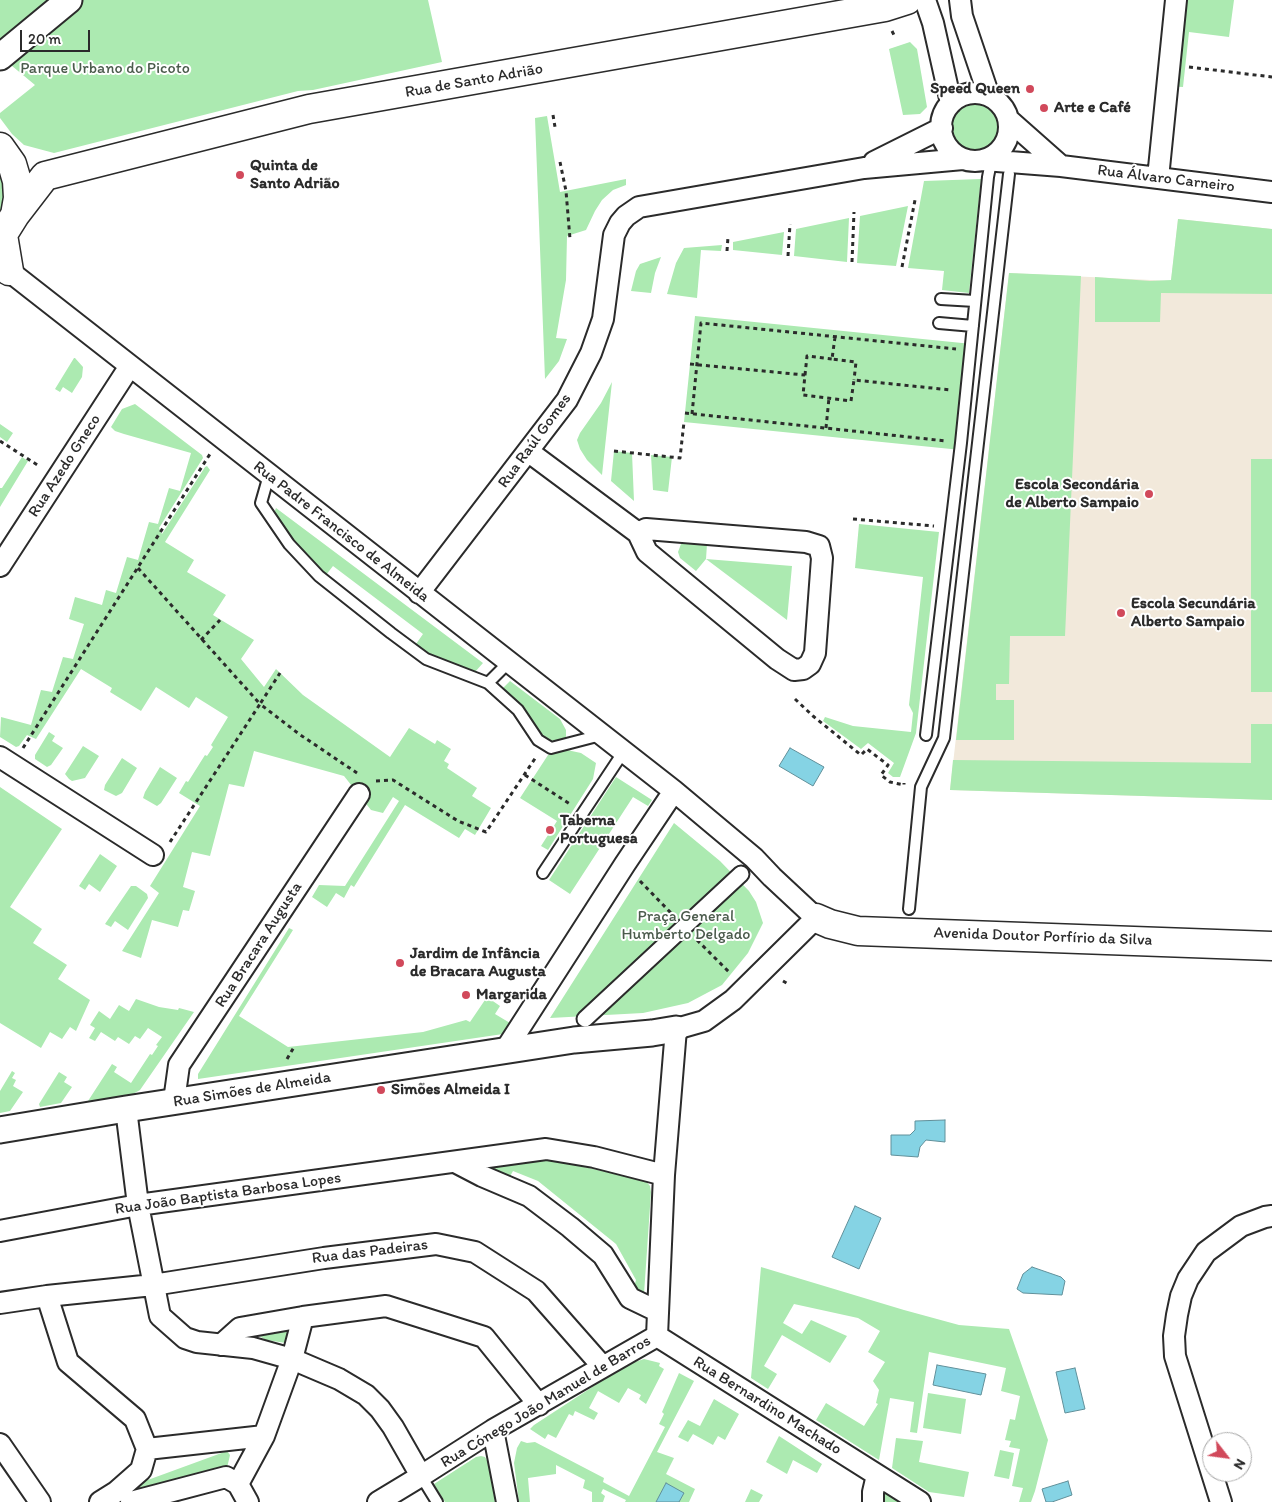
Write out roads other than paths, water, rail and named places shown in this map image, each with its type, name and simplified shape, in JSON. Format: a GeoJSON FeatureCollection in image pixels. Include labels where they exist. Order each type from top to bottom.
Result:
{"type":"FeatureCollection","features":[{"type":"Feature","properties":{"kind":"main road","name":"Rua de Santo Adrião"},"geometry":{"type":"LineString","coordinates":[[45,176],[310,109],[875,9],[907,0]]}},
{"type":"Feature","properties":{"kind":"main road"},"geometry":{"type":"LineString","coordinates":[[6,156],[45,176],[6,230]]}},
{"type":"Feature","properties":{"kind":"main road","name":"Rua Padre Francisco de Almeida"},"geometry":{"type":"LineString","coordinates":[[5,268],[6,230],[18,198],[17,181],[6,156]]}},
{"type":"Feature","properties":{"kind":"main road","name":"Avenida Doutor Porfírio da Silva"},"geometry":{"type":"LineString","coordinates":[[816,918],[830,924],[858,931],[1272,946]]}},
{"type":"Feature","properties":{"kind":"street"},"geometry":{"type":"LineString","coordinates":[[0,57],[69,0]]}},
{"type":"Feature","properties":{"kind":"street"},"geometry":{"type":"LineString","coordinates":[[925,0],[933,23],[951,104]]}},
{"type":"Feature","properties":{"kind":"street"},"geometry":{"type":"LineString","coordinates":[[960,0],[962,16],[989,96]]}},
{"type":"Feature","properties":{"kind":"street"},"geometry":{"type":"LineString","coordinates":[[1158,178],[1176,0]]}},
{"type":"Feature","properties":{"kind":"street"},"geometry":{"type":"LineString","coordinates":[[963,159],[952,152],[944,141],[942,128],[946,111],[951,104],[962,96],[975,93],[989,96],[998,102],[1005,110],[1009,120],[1009,133],[1004,145],[988,161]]}},
{"type":"Feature","properties":{"kind":"street"},"geometry":{"type":"LineString","coordinates":[[1009,120],[1061,166]]}},
{"type":"Feature","properties":{"kind":"street","name":"Rua Raúl Gomes"},"geometry":{"type":"LineString","coordinates":[[864,168],[942,128]]}},
{"type":"Feature","properties":{"kind":"street","name":"Rua Álvaro Carneiro"},"geometry":{"type":"LineString","coordinates":[[963,159],[1061,166],[1272,192]]}},
{"type":"Feature","properties":{"kind":"street","name":"Rua Raúl Gomes"},"geometry":{"type":"LineString","coordinates":[[419,593],[568,400],[591,353],[603,319],[614,235],[626,216],[639,207],[864,168],[963,159]]}},
{"type":"Feature","properties":{"kind":"street","name":"Rua Padre Francisco de Almeida"},"geometry":{"type":"LineString","coordinates":[[5,268],[674,791]]}},
{"type":"Feature","properties":{"kind":"street","name":"Rua Azedo Gneco"},"geometry":{"type":"LineString","coordinates":[[0,566],[130,366]]}},
{"type":"Feature","properties":{"kind":"street"},"geometry":{"type":"LineString","coordinates":[[529,452],[638,533],[647,552],[776,659],[794,670],[803,669],[810,664],[815,653],[822,558],[819,546],[806,542],[646,528],[638,533]]}},
{"type":"Feature","properties":{"kind":"street"},"geometry":{"type":"LineString","coordinates":[[6,761],[153,855]]}},
{"type":"Feature","properties":{"kind":"street","name":"Rua Bracara Augusta"},"geometry":{"type":"LineString","coordinates":[[174,1101],[179,1065],[364,788]]}},
{"type":"Feature","properties":{"kind":"street"},"geometry":{"type":"LineString","coordinates":[[674,791],[754,858],[816,918],[733,1000],[704,1022],[652,1033],[574,1040],[504,1052],[619,872],[674,791]]}},
{"type":"Feature","properties":{"kind":"street"},"geometry":{"type":"LineString","coordinates":[[585,1019],[741,874]]}},
{"type":"Feature","properties":{"kind":"street","name":"Rua Cónego João Manuel de Barros"},"geometry":{"type":"LineString","coordinates":[[378,1502],[493,1430],[657,1336],[664,1175],[676,1029]]}},
{"type":"Feature","properties":{"kind":"street","name":"Rua Simões de Almeida"},"geometry":{"type":"LineString","coordinates":[[0,1130],[174,1101],[504,1052]]}},
{"type":"Feature","properties":{"kind":"street"},"geometry":{"type":"LineString","coordinates":[[126,1109],[138,1205],[160,1316],[185,1338],[197,1342],[253,1348],[292,1359],[339,1379],[366,1395],[380,1409],[393,1427],[422,1476]]}},
{"type":"Feature","properties":{"kind":"street","name":"Rua João Baptista Barbosa Lopes"},"geometry":{"type":"LineString","coordinates":[[0,1232],[138,1205],[457,1163],[546,1149],[594,1157],[664,1175]]}},
{"type":"Feature","properties":{"kind":"street"},"geometry":{"type":"LineString","coordinates":[[457,1163],[529,1196],[603,1255],[630,1298],[657,1311]]}},
{"type":"Feature","properties":{"kind":"street"},"geometry":{"type":"LineString","coordinates":[[1221,1502],[1175,1356],[1174,1336],[1177,1315],[1181,1296],[1188,1279],[1206,1252],[1241,1226],[1272,1216]]}},
{"type":"Feature","properties":{"kind":"street","name":"Rua das Padeiras"},"geometry":{"type":"LineString","coordinates":[[0,1303],[153,1285],[324,1258],[436,1244],[475,1252],[536,1291],[603,1367]]}},
{"type":"Feature","properties":{"kind":"street"},"geometry":{"type":"LineString","coordinates":[[47,1296],[68,1362],[135,1419],[147,1449],[141,1470],[116,1492],[100,1502]]}},
{"type":"Feature","properties":{"kind":"street"},"geometry":{"type":"LineString","coordinates":[[221,1345],[240,1328],[386,1306],[484,1337],[539,1405]]}},
{"type":"Feature","properties":{"kind":"street"},"geometry":{"type":"LineString","coordinates":[[238,1484],[264,1436],[292,1359],[303,1317]]}},
{"type":"Feature","properties":{"kind":"street","name":"Rua Bernardino Machado"},"geometry":{"type":"LineString","coordinates":[[657,1336],[920,1502]]}},
{"type":"Feature","properties":{"kind":"street"},"geometry":{"type":"LineString","coordinates":[[493,1430],[507,1502]]}},
{"type":"Feature","properties":{"kind":"street"},"geometry":{"type":"LineString","coordinates":[[147,1449],[264,1436]]}},
{"type":"Feature","properties":{"kind":"street"},"geometry":{"type":"LineString","coordinates":[[0,1444],[40,1502]]}},
{"type":"Feature","properties":{"kind":"street"},"geometry":{"type":"LineString","coordinates":[[873,1502],[873,1492],[878,1475]]}},
{"type":"Feature","properties":{"kind":"street"},"geometry":{"type":"LineString","coordinates":[[131,1502],[226,1477],[238,1484],[248,1502]]}},
{"type":"Feature","properties":{"kind":"lane"},"geometry":{"type":"LineString","coordinates":[[926,735],[967,392],[988,161]]}},
{"type":"Feature","properties":{"kind":"lane"},"geometry":{"type":"LineString","coordinates":[[909,909],[921,787],[944,738],[1009,174]]}},
{"type":"Feature","properties":{"kind":"lane"},"geometry":{"type":"LineString","coordinates":[[941,299],[975,301]]}},
{"type":"Feature","properties":{"kind":"lane"},"geometry":{"type":"LineString","coordinates":[[939,323],[973,326]]}},
{"type":"Feature","properties":{"kind":"lane"},"geometry":{"type":"LineString","coordinates":[[269,475],[261,503],[289,544],[319,576],[426,659],[488,684],[518,710],[538,740],[551,748],[602,735]]}},
{"type":"Feature","properties":{"kind":"lane"},"geometry":{"type":"LineString","coordinates":[[488,684],[508,663]]}},
{"type":"Feature","properties":{"kind":"lane"},"geometry":{"type":"LineString","coordinates":[[543,873],[624,751]]}},
{"type":"Feature","properties":{"kind":"lane"},"geometry":{"type":"LineString","coordinates":[[422,1476],[437,1502]]}},
{"type":"Feature","properties":{"kind":"water"},"geometry":{"type":"Polygon","coordinates":[[[790,748],[824,767],[813,786],[779,766],[790,748]]]}},
{"type":"Feature","properties":{"kind":"water"},"geometry":{"type":"Polygon","coordinates":[[[945,1120],[945,1142],[926,1140],[920,1147],[918,1157],[891,1155],[891,1135],[910,1135],[915,1130],[915,1121],[945,1120]]]}},
{"type":"Feature","properties":{"kind":"water"},"geometry":{"type":"Polygon","coordinates":[[[855,1206],[881,1218],[859,1269],[832,1257],[855,1206]]]}},
{"type":"Feature","properties":{"kind":"water"},"geometry":{"type":"Polygon","coordinates":[[[1032,1267],[1061,1277],[1065,1281],[1062,1295],[1023,1293],[1017,1289],[1023,1274],[1032,1267]]]}},
{"type":"Feature","properties":{"kind":"water"},"geometry":{"type":"Polygon","coordinates":[[[937,1365],[986,1374],[981,1395],[933,1385],[937,1365]]]}},
{"type":"Feature","properties":{"kind":"water"},"geometry":{"type":"Polygon","coordinates":[[[1075,1368],[1085,1409],[1065,1413],[1056,1372],[1075,1368]]]}},
{"type":"Feature","properties":{"kind":"water"},"geometry":{"type":"Polygon","coordinates":[[[1068,1481],[1072,1495],[1052,1502],[1046,1502],[1042,1489],[1068,1481]]]}},
{"type":"Feature","properties":{"kind":"water"},"geometry":{"type":"Polygon","coordinates":[[[666,1483],[684,1493],[679,1502],[656,1502],[666,1483]]]}},
{"type":"Feature","properties":{"kind":"place","name":"Speed Queen"},"geometry":{"type":"Point","coordinates":[1030,89]}},
{"type":"Feature","properties":{"kind":"place","name":"Arte e Café"},"geometry":{"type":"Point","coordinates":[1044,108]}},
{"type":"Feature","properties":{"kind":"place","name":"Quinta de Santo Adrião"},"geometry":{"type":"Point","coordinates":[240,175]}},
{"type":"Feature","properties":{"kind":"place","name":"Escola Secondária de Alberto Sampaio"},"geometry":{"type":"Point","coordinates":[1149,494]}},
{"type":"Feature","properties":{"kind":"place","name":"Escola Secundária Alberto Sampaio"},"geometry":{"type":"Point","coordinates":[1121,613]}},
{"type":"Feature","properties":{"kind":"place","name":"Taberna Portuguesa"},"geometry":{"type":"Point","coordinates":[550,830]}},
{"type":"Feature","properties":{"kind":"place","name":"Jardim de Infância de Bracara Augusta"},"geometry":{"type":"Point","coordinates":[400,963]}},
{"type":"Feature","properties":{"kind":"place","name":"Margarida"},"geometry":{"type":"Point","coordinates":[466,995]}},
{"type":"Feature","properties":{"kind":"place","name":"Simões Almeida I"},"geometry":{"type":"Point","coordinates":[381,1090]}},
{"type":"Feature","properties":{"kind":"park label","name":"Parque Urbano do Picoto"},"geometry":{"type":"Point","coordinates":[105,69]}},
{"type":"Feature","properties":{"kind":"park label","name":"Praça General Humberto Delgado"},"geometry":{"type":"Point","coordinates":[686,926]}}]}
